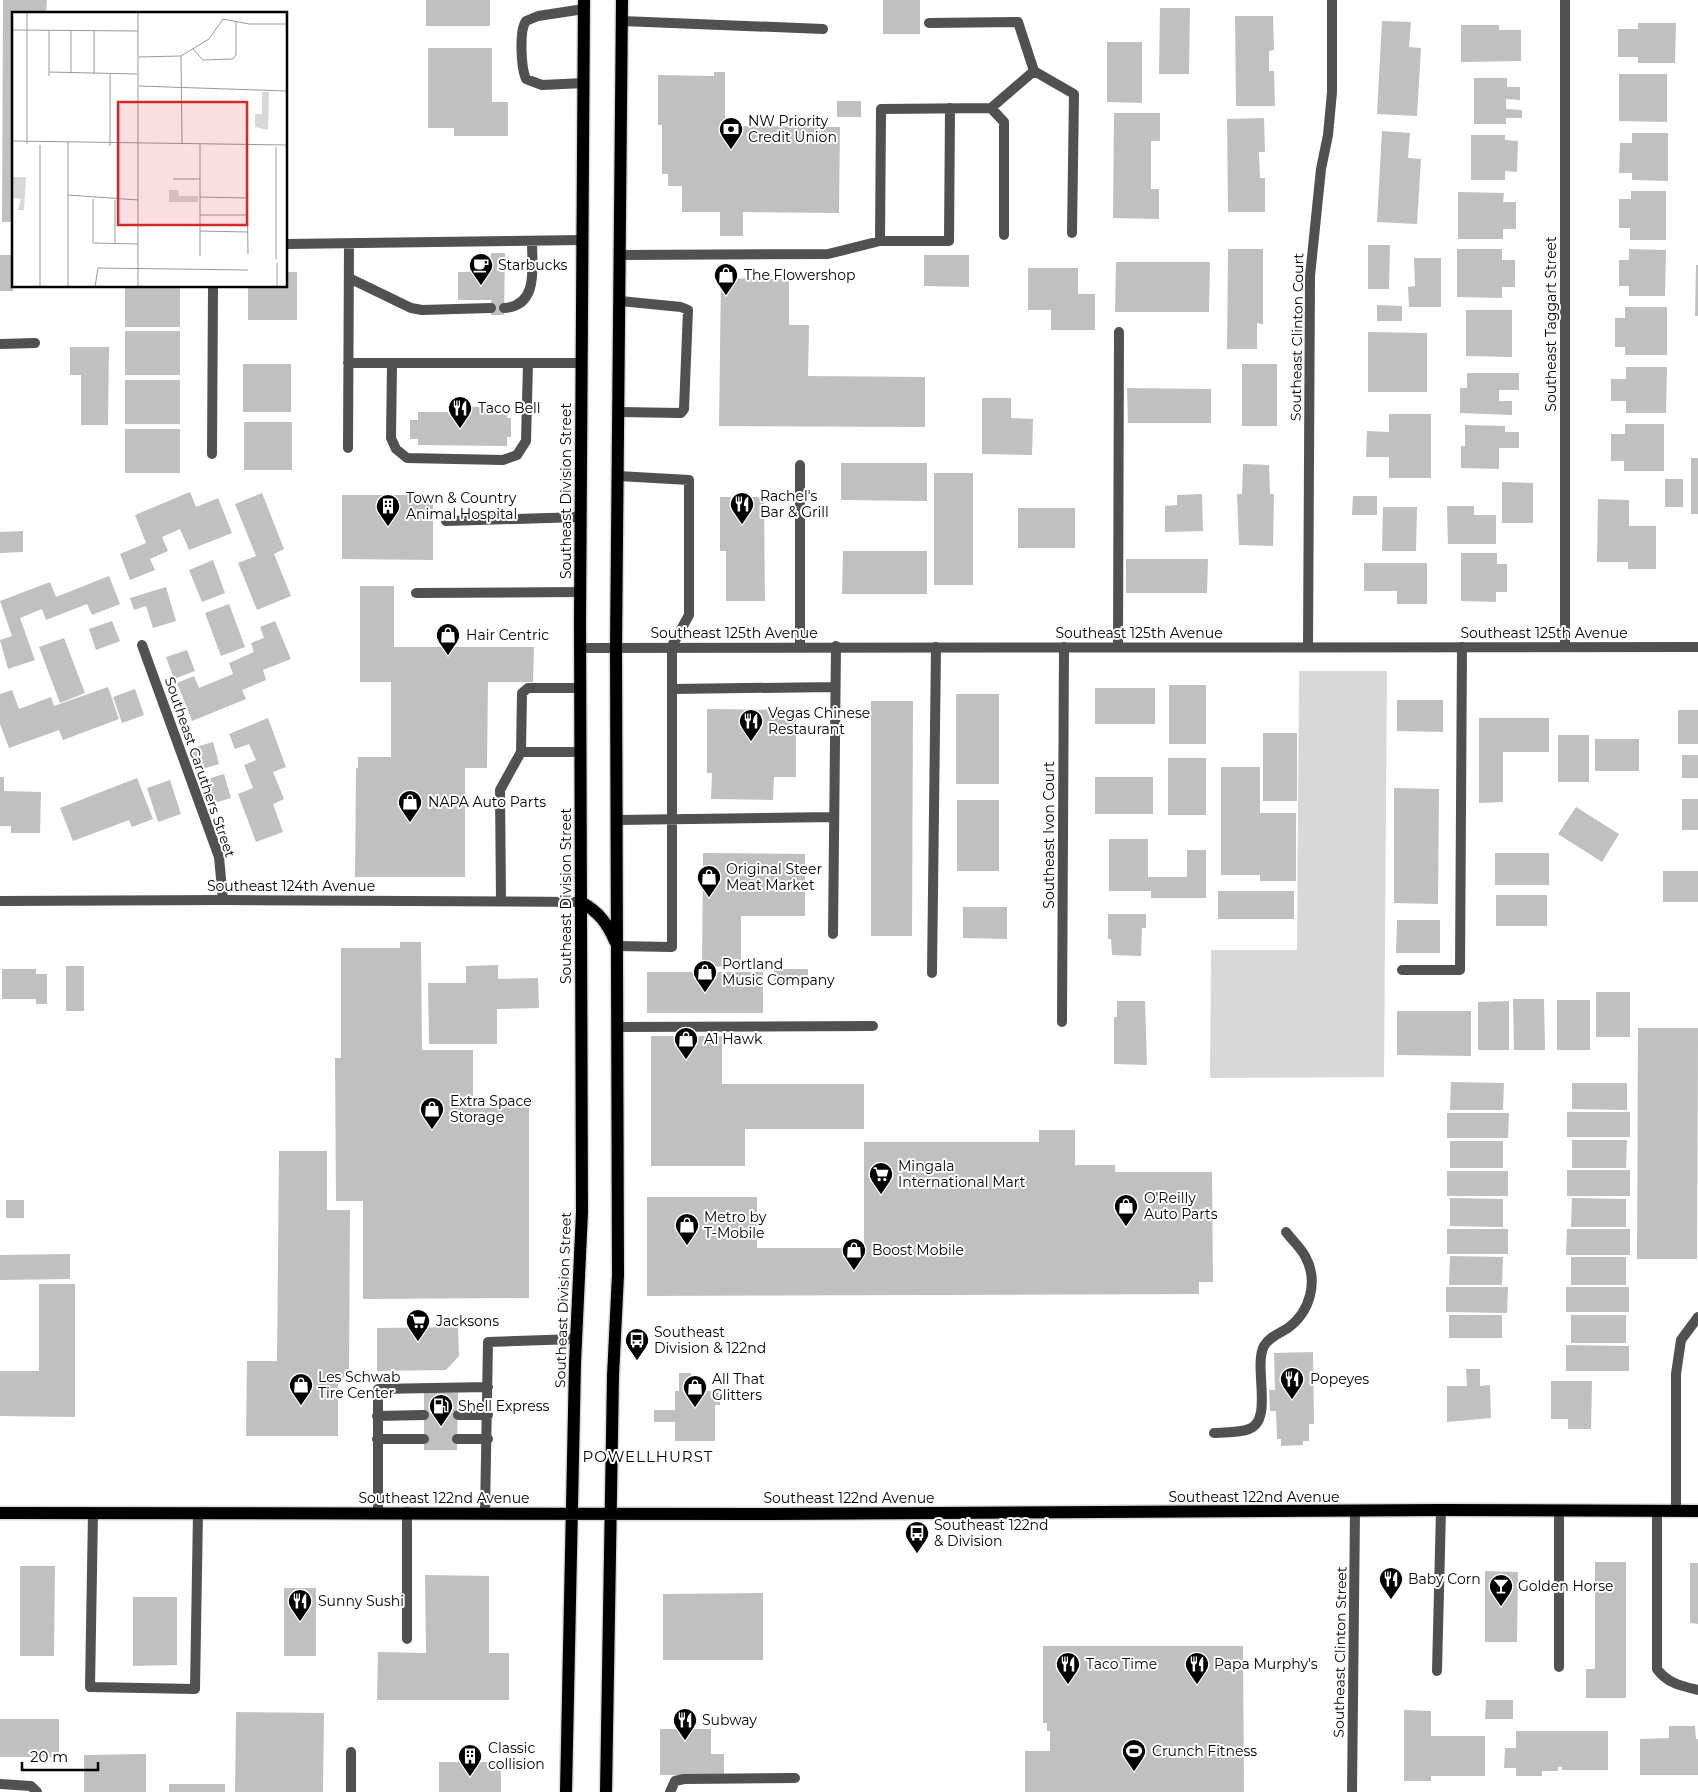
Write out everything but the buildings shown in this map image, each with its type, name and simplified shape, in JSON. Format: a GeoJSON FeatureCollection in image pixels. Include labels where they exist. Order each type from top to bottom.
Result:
{"type":"FeatureCollection","features":[{"type":"Feature","properties":{"kind":"main road"},"geometry":{"type":"LineString","coordinates":[[606,1792],[613,1376],[618,1275],[616,648],[622,0]]}},
{"type":"Feature","properties":{"kind":"main road","name":"Southeast Division Street"},"geometry":{"type":"LineString","coordinates":[[566,1792],[576,1339],[582,1203],[580,648],[584,4]]}},
{"type":"Feature","properties":{"kind":"main road"},"geometry":{"type":"LineString","coordinates":[[582,902],[595,910],[607,923],[617,946]]}},
{"type":"Feature","properties":{"kind":"main road","name":"Southeast 122nd Avenue"},"geometry":{"type":"LineString","coordinates":[[0,1514],[1698,1511]]}},
{"type":"Feature","properties":{"kind":"street","name":"Southeast Clinton Court"},"geometry":{"type":"LineString","coordinates":[[1308,647],[1310,276],[1321,168],[1328,135],[1332,92],[1332,0]]}},
{"type":"Feature","properties":{"kind":"street","name":"Southeast Taggart Street"},"geometry":{"type":"LineString","coordinates":[[1565,0],[1565,647]]}},
{"type":"Feature","properties":{"kind":"street"},"geometry":{"type":"LineString","coordinates":[[584,4],[526,21],[522,30],[523,72],[526,79],[542,85],[584,83]]}},
{"type":"Feature","properties":{"kind":"street"},"geometry":{"type":"LineString","coordinates":[[622,21],[823,29]]}},
{"type":"Feature","properties":{"kind":"street"},"geometry":{"type":"LineString","coordinates":[[929,23],[1018,22],[1034,72],[1074,94],[1072,233]]}},
{"type":"Feature","properties":{"kind":"street"},"geometry":{"type":"LineString","coordinates":[[880,241],[881,109],[991,108],[1034,72]]}},
{"type":"Feature","properties":{"kind":"street"},"geometry":{"type":"LineString","coordinates":[[620,256],[828,254],[880,241],[949,242],[950,108]]}},
{"type":"Feature","properties":{"kind":"street"},"geometry":{"type":"LineString","coordinates":[[991,108],[1004,122],[1004,235]]}},
{"type":"Feature","properties":{"kind":"street"},"geometry":{"type":"LineString","coordinates":[[288,244],[583,240]]}},
{"type":"Feature","properties":{"kind":"street"},"geometry":{"type":"LineString","coordinates":[[504,308],[514,307],[525,300],[532,288],[532,242]]}},
{"type":"Feature","properties":{"kind":"street"},"geometry":{"type":"LineString","coordinates":[[348,244],[348,448]]}},
{"type":"Feature","properties":{"kind":"street"},"geometry":{"type":"LineString","coordinates":[[348,278],[411,308],[422,310],[491,308]]}},
{"type":"Feature","properties":{"kind":"street"},"geometry":{"type":"LineString","coordinates":[[212,454],[213,288]]}},
{"type":"Feature","properties":{"kind":"street"},"geometry":{"type":"LineString","coordinates":[[619,412],[680,413],[684,409],[688,310],[681,307],[620,301]]}},
{"type":"Feature","properties":{"kind":"street"},"geometry":{"type":"LineString","coordinates":[[1118,647],[1119,332]]}},
{"type":"Feature","properties":{"kind":"street"},"geometry":{"type":"LineString","coordinates":[[0,344],[35,343]]}},
{"type":"Feature","properties":{"kind":"street"},"geometry":{"type":"LineString","coordinates":[[348,363],[582,363]]}},
{"type":"Feature","properties":{"kind":"street"},"geometry":{"type":"LineString","coordinates":[[392,364],[391,438],[396,449],[407,458],[503,460],[517,455],[526,441],[528,364]]}},
{"type":"Feature","properties":{"kind":"street"},"geometry":{"type":"LineString","coordinates":[[800,465],[800,646]]}},
{"type":"Feature","properties":{"kind":"street"},"geometry":{"type":"LineString","coordinates":[[617,946],[672,947],[672,646],[689,616],[689,480],[618,476]]}},
{"type":"Feature","properties":{"kind":"street"},"geometry":{"type":"LineString","coordinates":[[446,521],[581,517]]}},
{"type":"Feature","properties":{"kind":"street"},"geometry":{"type":"LineString","coordinates":[[416,594],[581,592]]}},
{"type":"Feature","properties":{"kind":"street","name":"Southeast Caruthers Street"},"geometry":{"type":"LineString","coordinates":[[142,645],[219,857],[223,900]]}},
{"type":"Feature","properties":{"kind":"street","name":"Southeast 125th Avenue"},"geometry":{"type":"LineString","coordinates":[[580,648],[672,646],[1698,647]]}},
{"type":"Feature","properties":{"kind":"street"},"geometry":{"type":"LineString","coordinates":[[833,934],[836,646]]}},
{"type":"Feature","properties":{"kind":"street"},"geometry":{"type":"LineString","coordinates":[[932,973],[936,647]]}},
{"type":"Feature","properties":{"kind":"street","name":"Southeast Ivon Court"},"geometry":{"type":"LineString","coordinates":[[1062,1022],[1064,647]]}},
{"type":"Feature","properties":{"kind":"street"},"geometry":{"type":"LineString","coordinates":[[1402,970],[1460,970],[1462,647]]}},
{"type":"Feature","properties":{"kind":"street"},"geometry":{"type":"LineString","coordinates":[[672,689],[835,687]]}},
{"type":"Feature","properties":{"kind":"street"},"geometry":{"type":"LineString","coordinates":[[501,901],[500,790],[521,752],[522,693],[525,689],[580,688]]}},
{"type":"Feature","properties":{"kind":"street"},"geometry":{"type":"LineString","coordinates":[[521,752],[581,752]]}},
{"type":"Feature","properties":{"kind":"street"},"geometry":{"type":"LineString","coordinates":[[617,820],[834,817]]}},
{"type":"Feature","properties":{"kind":"street","name":"Southeast 124th Avenue"},"geometry":{"type":"LineString","coordinates":[[0,901],[582,902]]}},
{"type":"Feature","properties":{"kind":"street"},"geometry":{"type":"LineString","coordinates":[[617,1027],[873,1026]]}},
{"type":"Feature","properties":{"kind":"street"},"geometry":{"type":"LineString","coordinates":[[1214,1433],[1249,1429],[1257,1423],[1262,1413],[1261,1358],[1264,1346],[1299,1319],[1308,1306],[1311,1292],[1306,1256],[1286,1232]]}},
{"type":"Feature","properties":{"kind":"street"},"geometry":{"type":"LineString","coordinates":[[1676,1511],[1676,1374],[1681,1340],[1698,1317]]}},
{"type":"Feature","properties":{"kind":"street"},"geometry":{"type":"LineString","coordinates":[[485,1513],[488,1439],[488,1342],[576,1339]]}},
{"type":"Feature","properties":{"kind":"street"},"geometry":{"type":"LineString","coordinates":[[378,1513],[378,1389],[488,1387]]}},
{"type":"Feature","properties":{"kind":"street"},"geometry":{"type":"LineString","coordinates":[[377,1416],[424,1415]]}},
{"type":"Feature","properties":{"kind":"street"},"geometry":{"type":"LineString","coordinates":[[458,1415],[488,1415]]}},
{"type":"Feature","properties":{"kind":"street"},"geometry":{"type":"LineString","coordinates":[[377,1439],[424,1439]]}},
{"type":"Feature","properties":{"kind":"street"},"geometry":{"type":"LineString","coordinates":[[457,1439],[488,1439]]}},
{"type":"Feature","properties":{"kind":"street"},"geometry":{"type":"LineString","coordinates":[[1437,1671],[1441,1510]]}},
{"type":"Feature","properties":{"kind":"street","name":"Southeast Clinton Street"},"geometry":{"type":"LineString","coordinates":[[1352,1792],[1356,1511]]}},
{"type":"Feature","properties":{"kind":"street"},"geometry":{"type":"LineString","coordinates":[[1559,1511],[1559,1667]]}},
{"type":"Feature","properties":{"kind":"street"},"geometry":{"type":"LineString","coordinates":[[1657,1511],[1656,1669],[1663,1678],[1680,1686],[1698,1690]]}},
{"type":"Feature","properties":{"kind":"street"},"geometry":{"type":"LineString","coordinates":[[407,1512],[407,1638]]}},
{"type":"Feature","properties":{"kind":"street"},"geometry":{"type":"LineString","coordinates":[[93,1513],[90,1687],[195,1689],[198,1513]]}},
{"type":"Feature","properties":{"kind":"street"},"geometry":{"type":"LineString","coordinates":[[350,1792],[351,1752]]}},
{"type":"Feature","properties":{"kind":"street"},"geometry":{"type":"LineString","coordinates":[[670,1792],[675,1782],[684,1779],[795,1778]]}},
{"type":"Feature","properties":{"kind":"street"},"geometry":{"type":"LineString","coordinates":[[0,1784],[31,1786],[37,1792]]}},
{"type":"Feature","properties":{"kind":"shaded area"},"geometry":{"type":"Polygon","coordinates":[[[1299,671],[1387,671],[1384,1077],[1210,1078],[1211,950],[1297,950],[1299,671]]]}},
{"type":"Feature","properties":{"kind":"place","name":"NW Priority Credit Union"},"geometry":{"type":"Point","coordinates":[731,150]}},
{"type":"Feature","properties":{"kind":"place","name":"Starbucks"},"geometry":{"type":"Point","coordinates":[481,286]}},
{"type":"Feature","properties":{"kind":"place","name":"The Flowershop"},"geometry":{"type":"Point","coordinates":[726,296]}},
{"type":"Feature","properties":{"kind":"place","name":"Taco Bell"},"geometry":{"type":"Point","coordinates":[460,429]}},
{"type":"Feature","properties":{"kind":"place","name":"Rachel's Bar & Grill"},"geometry":{"type":"Point","coordinates":[742,525]}},
{"type":"Feature","properties":{"kind":"place","name":"Town & Country Animal Hospital"},"geometry":{"type":"Point","coordinates":[388,527]}},
{"type":"Feature","properties":{"kind":"place","name":"Hair Centric"},"geometry":{"type":"Point","coordinates":[448,656]}},
{"type":"Feature","properties":{"kind":"place","name":"Vegas Chinese Restaurant"},"geometry":{"type":"Point","coordinates":[751,742]}},
{"type":"Feature","properties":{"kind":"place","name":"NAPA Auto Parts"},"geometry":{"type":"Point","coordinates":[410,823]}},
{"type":"Feature","properties":{"kind":"place","name":"Original Steer Meat Market"},"geometry":{"type":"Point","coordinates":[709,898]}},
{"type":"Feature","properties":{"kind":"place","name":"Portland Music Company"},"geometry":{"type":"Point","coordinates":[705,993]}},
{"type":"Feature","properties":{"kind":"place","name":"A1 Hawk"},"geometry":{"type":"Point","coordinates":[686,1060]}},
{"type":"Feature","properties":{"kind":"place","name":"Extra Space Storage"},"geometry":{"type":"Point","coordinates":[432,1130]}},
{"type":"Feature","properties":{"kind":"place","name":"Mingala International Mart"},"geometry":{"type":"Point","coordinates":[881,1195]}},
{"type":"Feature","properties":{"kind":"place","name":"O'Reilly Auto Parts"},"geometry":{"type":"Point","coordinates":[1126,1227]}},
{"type":"Feature","properties":{"kind":"place","name":"Metro by T-Mobile"},"geometry":{"type":"Point","coordinates":[687,1246]}},
{"type":"Feature","properties":{"kind":"place","name":"Boost Mobile"},"geometry":{"type":"Point","coordinates":[854,1271]}},
{"type":"Feature","properties":{"kind":"place","name":"Jacksons"},"geometry":{"type":"Point","coordinates":[418,1342]}},
{"type":"Feature","properties":{"kind":"place","name":"Southeast Division & 122nd"},"geometry":{"type":"Point","coordinates":[637,1361]}},
{"type":"Feature","properties":{"kind":"place","name":"Popeyes"},"geometry":{"type":"Point","coordinates":[1292,1400]}},
{"type":"Feature","properties":{"kind":"place","name":"Les Schwab Tire Center"},"geometry":{"type":"Point","coordinates":[301,1406]}},
{"type":"Feature","properties":{"kind":"place","name":"All That Glitters"},"geometry":{"type":"Point","coordinates":[695,1408]}},
{"type":"Feature","properties":{"kind":"place","name":"Shell Express"},"geometry":{"type":"Point","coordinates":[441,1427]}},
{"type":"Feature","properties":{"kind":"place","name":"Southeast 122nd & Division"},"geometry":{"type":"Point","coordinates":[917,1554]}},
{"type":"Feature","properties":{"kind":"place","name":"Baby Corn"},"geometry":{"type":"Point","coordinates":[1391,1600]}},
{"type":"Feature","properties":{"kind":"place","name":"Golden Horse"},"geometry":{"type":"Point","coordinates":[1501,1607]}},
{"type":"Feature","properties":{"kind":"place","name":"Sunny Sushi"},"geometry":{"type":"Point","coordinates":[300,1622]}},
{"type":"Feature","properties":{"kind":"place","name":"Taco Time"},"geometry":{"type":"Point","coordinates":[1068,1685]}},
{"type":"Feature","properties":{"kind":"place","name":"Papa Murphy's"},"geometry":{"type":"Point","coordinates":[1197,1685]}},
{"type":"Feature","properties":{"kind":"place","name":"Subway"},"geometry":{"type":"Point","coordinates":[685,1741]}},
{"type":"Feature","properties":{"kind":"place","name":"Crunch Fitness"},"geometry":{"type":"Point","coordinates":[1134,1772]}},
{"type":"Feature","properties":{"kind":"place","name":"Classic collision"},"geometry":{"type":"Point","coordinates":[470,1777]}},
{"type":"Feature","properties":{"kind":"district","name":"POWELLHURST"},"geometry":{"type":"Point","coordinates":[648,1456]}}]}
